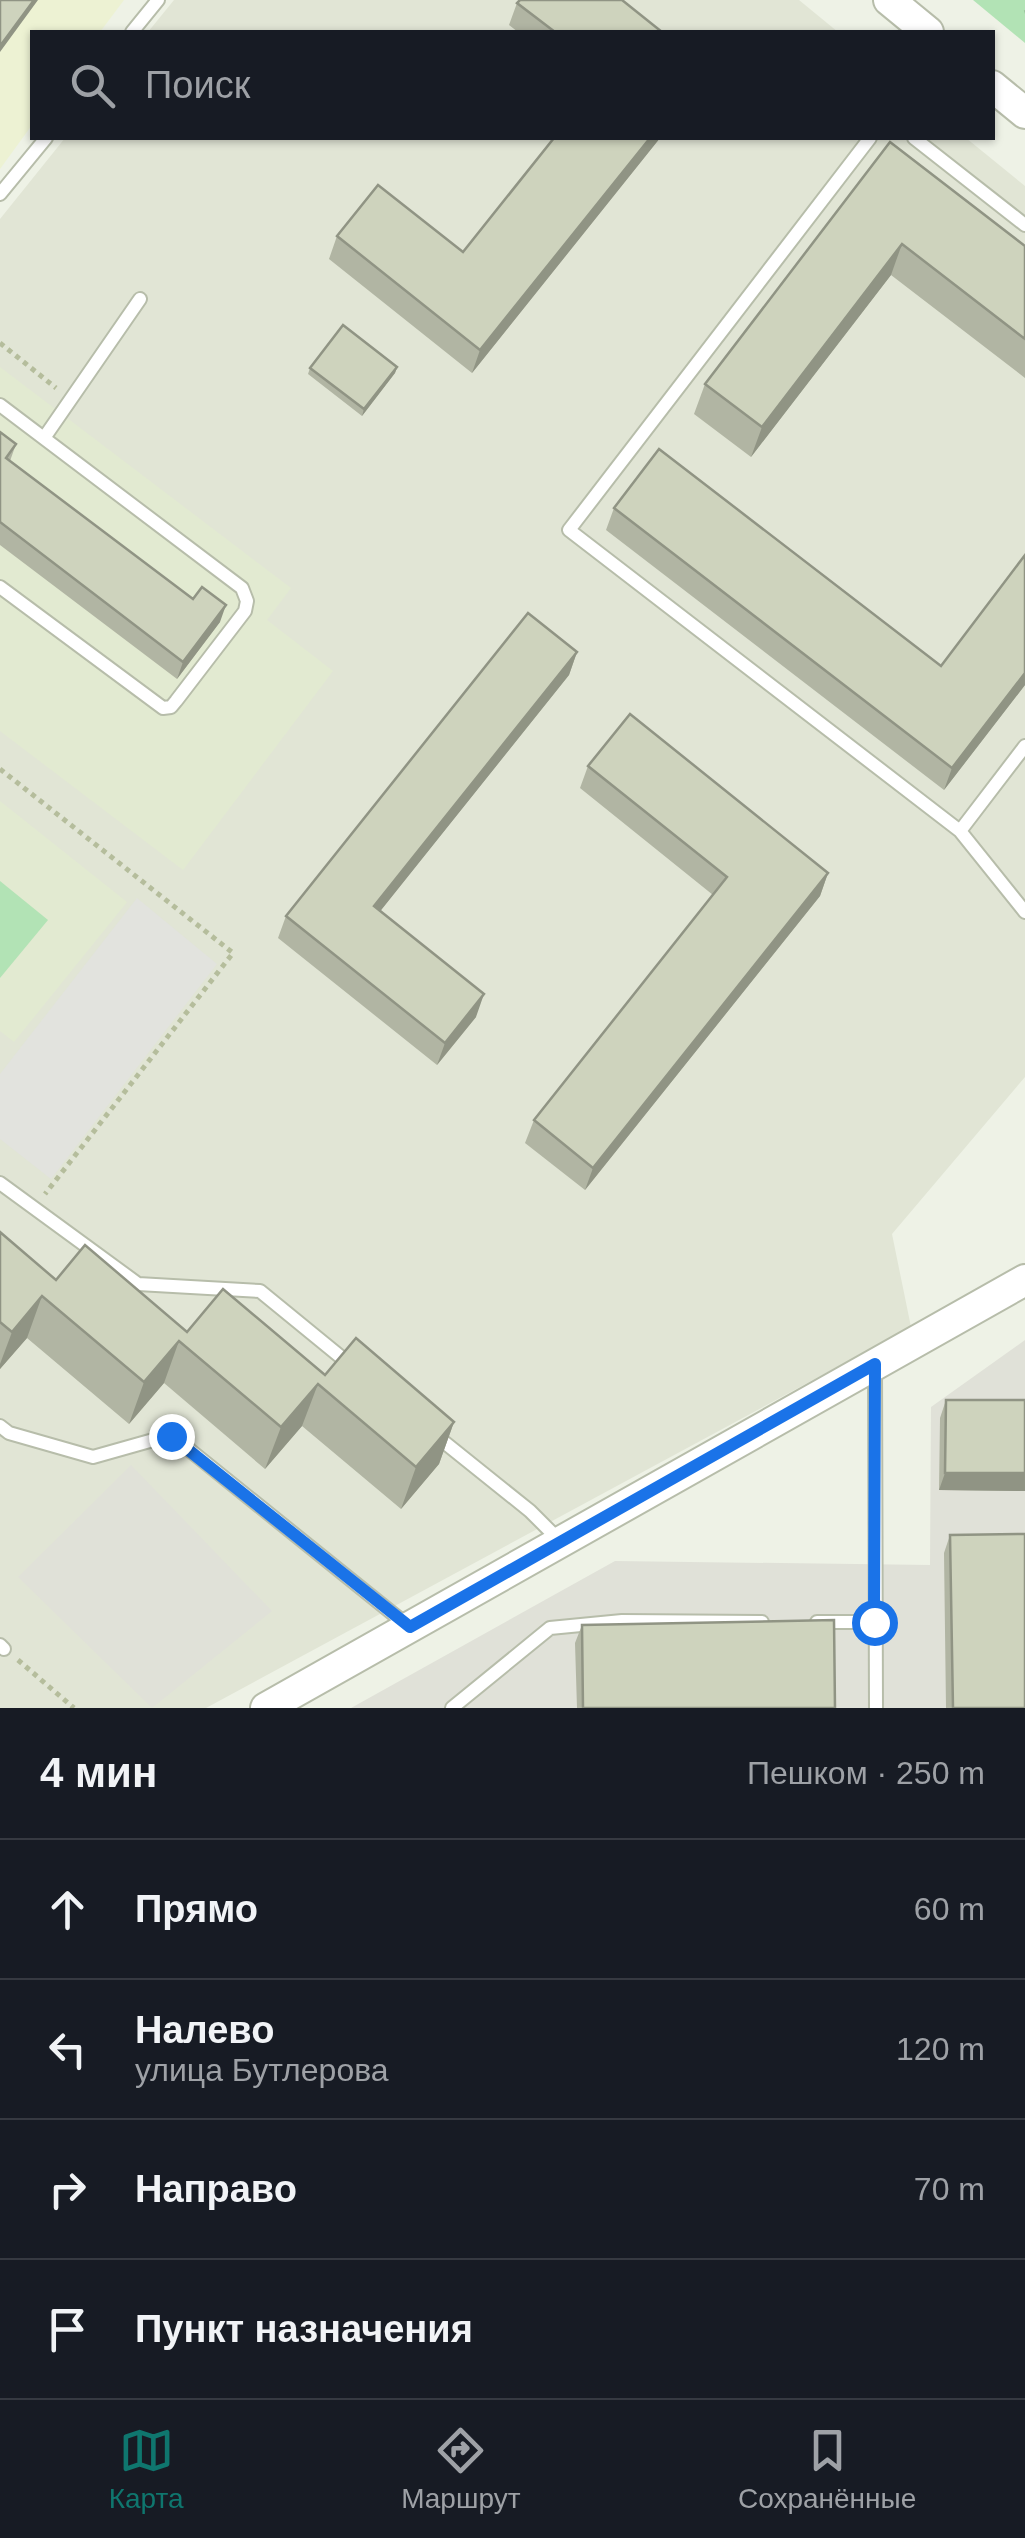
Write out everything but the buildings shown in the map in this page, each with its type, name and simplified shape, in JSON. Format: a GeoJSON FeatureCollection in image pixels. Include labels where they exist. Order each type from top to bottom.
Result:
{"type":"FeatureCollection","features":[{"type":"Feature","properties":{"kind":"street"},"geometry":{"type":"LineString","coordinates":[[889,0],[926,30]]}},
{"type":"Feature","properties":{"kind":"street"},"geometry":{"type":"LineString","coordinates":[[995,88],[1025,113]]}},
{"type":"Feature","properties":{"kind":"street"},"geometry":{"type":"LineString","coordinates":[[266,1708],[1025,1280]]}},
{"type":"Feature","properties":{"kind":"lane"},"geometry":{"type":"LineString","coordinates":[[134,30],[158,0]]}},
{"type":"Feature","properties":{"kind":"lane"},"geometry":{"type":"LineString","coordinates":[[0,194],[44,140]]}},
{"type":"Feature","properties":{"kind":"lane"},"geometry":{"type":"LineString","coordinates":[[868,140],[569,530],[960,831],[1025,912]]}},
{"type":"Feature","properties":{"kind":"lane"},"geometry":{"type":"LineString","coordinates":[[917,140],[1025,225]]}},
{"type":"Feature","properties":{"kind":"lane"},"geometry":{"type":"LineString","coordinates":[[44,438],[140,300]]}},
{"type":"Feature","properties":{"kind":"lane"},"geometry":{"type":"LineString","coordinates":[[0,405],[242,588],[248,601],[176,700],[163,708],[0,587]]}},
{"type":"Feature","properties":{"kind":"lane"},"geometry":{"type":"LineString","coordinates":[[960,831],[1025,746]]}},
{"type":"Feature","properties":{"kind":"lane"},"geometry":{"type":"LineString","coordinates":[[0,1182],[138,1284],[260,1291],[365,1376]]}},
{"type":"Feature","properties":{"kind":"lane"},"geometry":{"type":"LineString","coordinates":[[875,1364],[876,1708]]}},
{"type":"Feature","properties":{"kind":"lane"},"geometry":{"type":"LineString","coordinates":[[0,1426],[8,1432],[93,1457],[171,1436],[410,1627]]}},
{"type":"Feature","properties":{"kind":"lane"},"geometry":{"type":"LineString","coordinates":[[425,1426],[562,1542]]}},
{"type":"Feature","properties":{"kind":"lane"},"geometry":{"type":"LineString","coordinates":[[452,1708],[550,1628],[622,1621],[777,1622]]}},
{"type":"Feature","properties":{"kind":"lane"},"geometry":{"type":"LineString","coordinates":[[797,1622],[874,1622]]}},
{"type":"Feature","properties":{"kind":"path"},"geometry":{"type":"LineString","coordinates":[[0,343],[70,398]]}},
{"type":"Feature","properties":{"kind":"path"},"geometry":{"type":"LineString","coordinates":[[0,769],[233,954],[34,1208]]}},
{"type":"Feature","properties":{"kind":"path"},"geometry":{"type":"LineString","coordinates":[[2,1647],[74,1708]]}},
{"type":"Feature","properties":{"kind":"shaded area"},"geometry":{"type":"Polygon","coordinates":[[[0,0],[124,0],[102,30],[30,30],[30,128],[0,169],[0,0]]]}},
{"type":"Feature","properties":{"kind":"shaded area"},"geometry":{"type":"Polygon","coordinates":[[[174,0],[799,0],[836,30],[150,30],[174,0]]]}},
{"type":"Feature","properties":{"kind":"shaded area"},"geometry":{"type":"Polygon","coordinates":[[[63,140],[968,140],[1025,186],[1025,1077],[892,1234],[911,1327],[206,1708],[0,1708],[0,219],[63,140]]]}},
{"type":"Feature","properties":{"kind":"shaded area"},"geometry":{"type":"Polygon","coordinates":[[[0,367],[291,588],[267,620],[333,671],[183,870],[0,731],[0,367]]]}},
{"type":"Feature","properties":{"kind":"shaded area"},"geometry":{"type":"Polygon","coordinates":[[[0,801],[127,902],[14,1042],[0,1031],[0,801]]]}},
{"type":"Feature","properties":{"kind":"shaded area"},"geometry":{"type":"Polygon","coordinates":[[[137,898],[217,964],[51,1179],[0,1139],[0,1074],[137,898]]]}},
{"type":"Feature","properties":{"kind":"shaded area"},"geometry":{"type":"Polygon","coordinates":[[[1025,1340],[1025,1708],[351,1708],[615,1561],[930,1565],[931,1407],[1025,1340]]]}},
{"type":"Feature","properties":{"kind":"shaded area"},"geometry":{"type":"Polygon","coordinates":[[[131,1465],[272,1611],[152,1708],[18,1577],[131,1465]]]}},
{"type":"Feature","properties":{"kind":"green space"},"geometry":{"type":"Polygon","coordinates":[[[973,0],[1025,0],[1025,43],[973,0]]]}},
{"type":"Feature","properties":{"kind":"green space"},"geometry":{"type":"Polygon","coordinates":[[[0,881],[48,920],[0,978],[0,881]]]}},
{"type":"Feature","properties":{"kind":"route"},"geometry":{"type":"LineString","coordinates":[[171,1436],[410,1627],[875,1364],[874,1622]]}}]}
